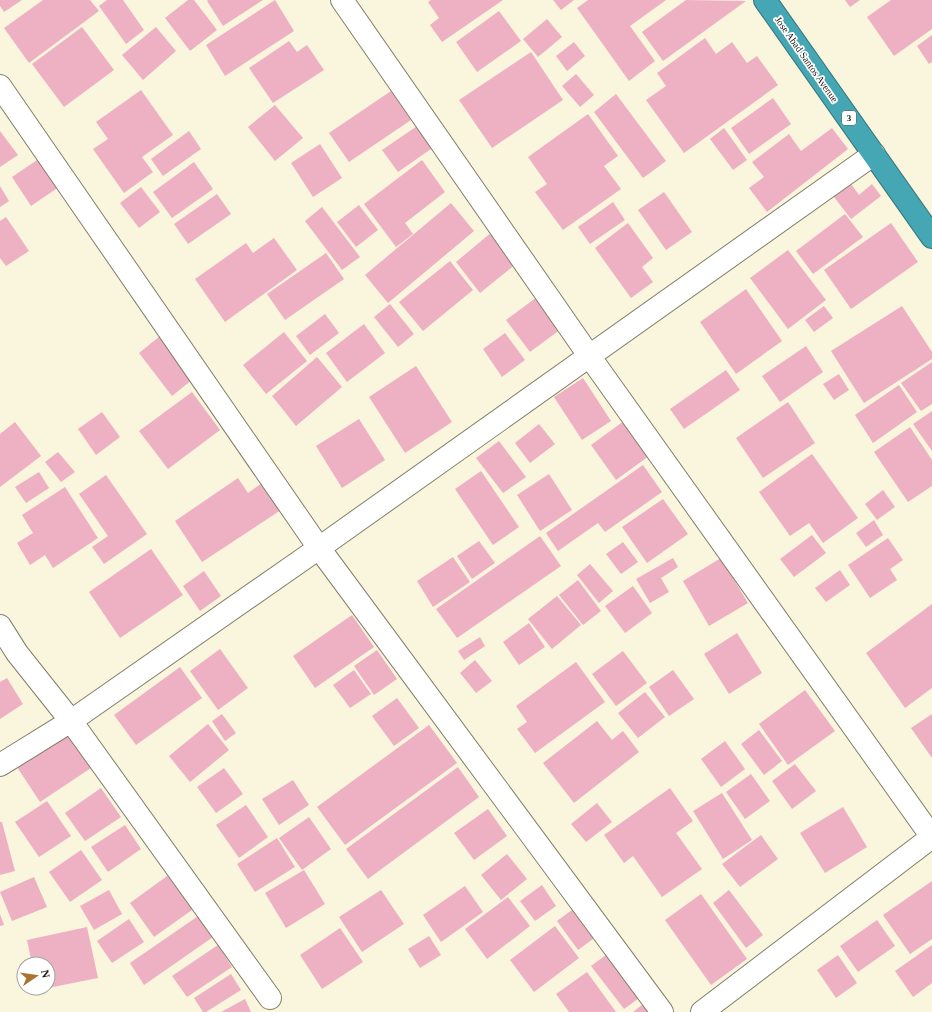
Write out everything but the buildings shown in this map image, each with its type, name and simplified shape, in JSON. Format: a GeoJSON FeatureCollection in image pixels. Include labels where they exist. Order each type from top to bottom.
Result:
{"type":"FeatureCollection","features":[{"type":"Feature","properties":{"kind":"highway","name":"Jose Abad Santos Avenue"},"geometry":{"type":"LineString","coordinates":[[765,0],[932,237]]}},
{"type":"Feature","properties":{"kind":"street"},"geometry":{"type":"LineString","coordinates":[[342,0],[590,357],[932,837],[702,1012]]}},
{"type":"Feature","properties":{"kind":"street"},"geometry":{"type":"LineString","coordinates":[[0,86],[319,548],[662,1012]]}},
{"type":"Feature","properties":{"kind":"street"},"geometry":{"type":"LineString","coordinates":[[0,765],[71,721],[319,548],[874,154]]}},
{"type":"Feature","properties":{"kind":"street"},"geometry":{"type":"LineString","coordinates":[[0,626],[17,653],[71,721],[270,998]]}}]}
